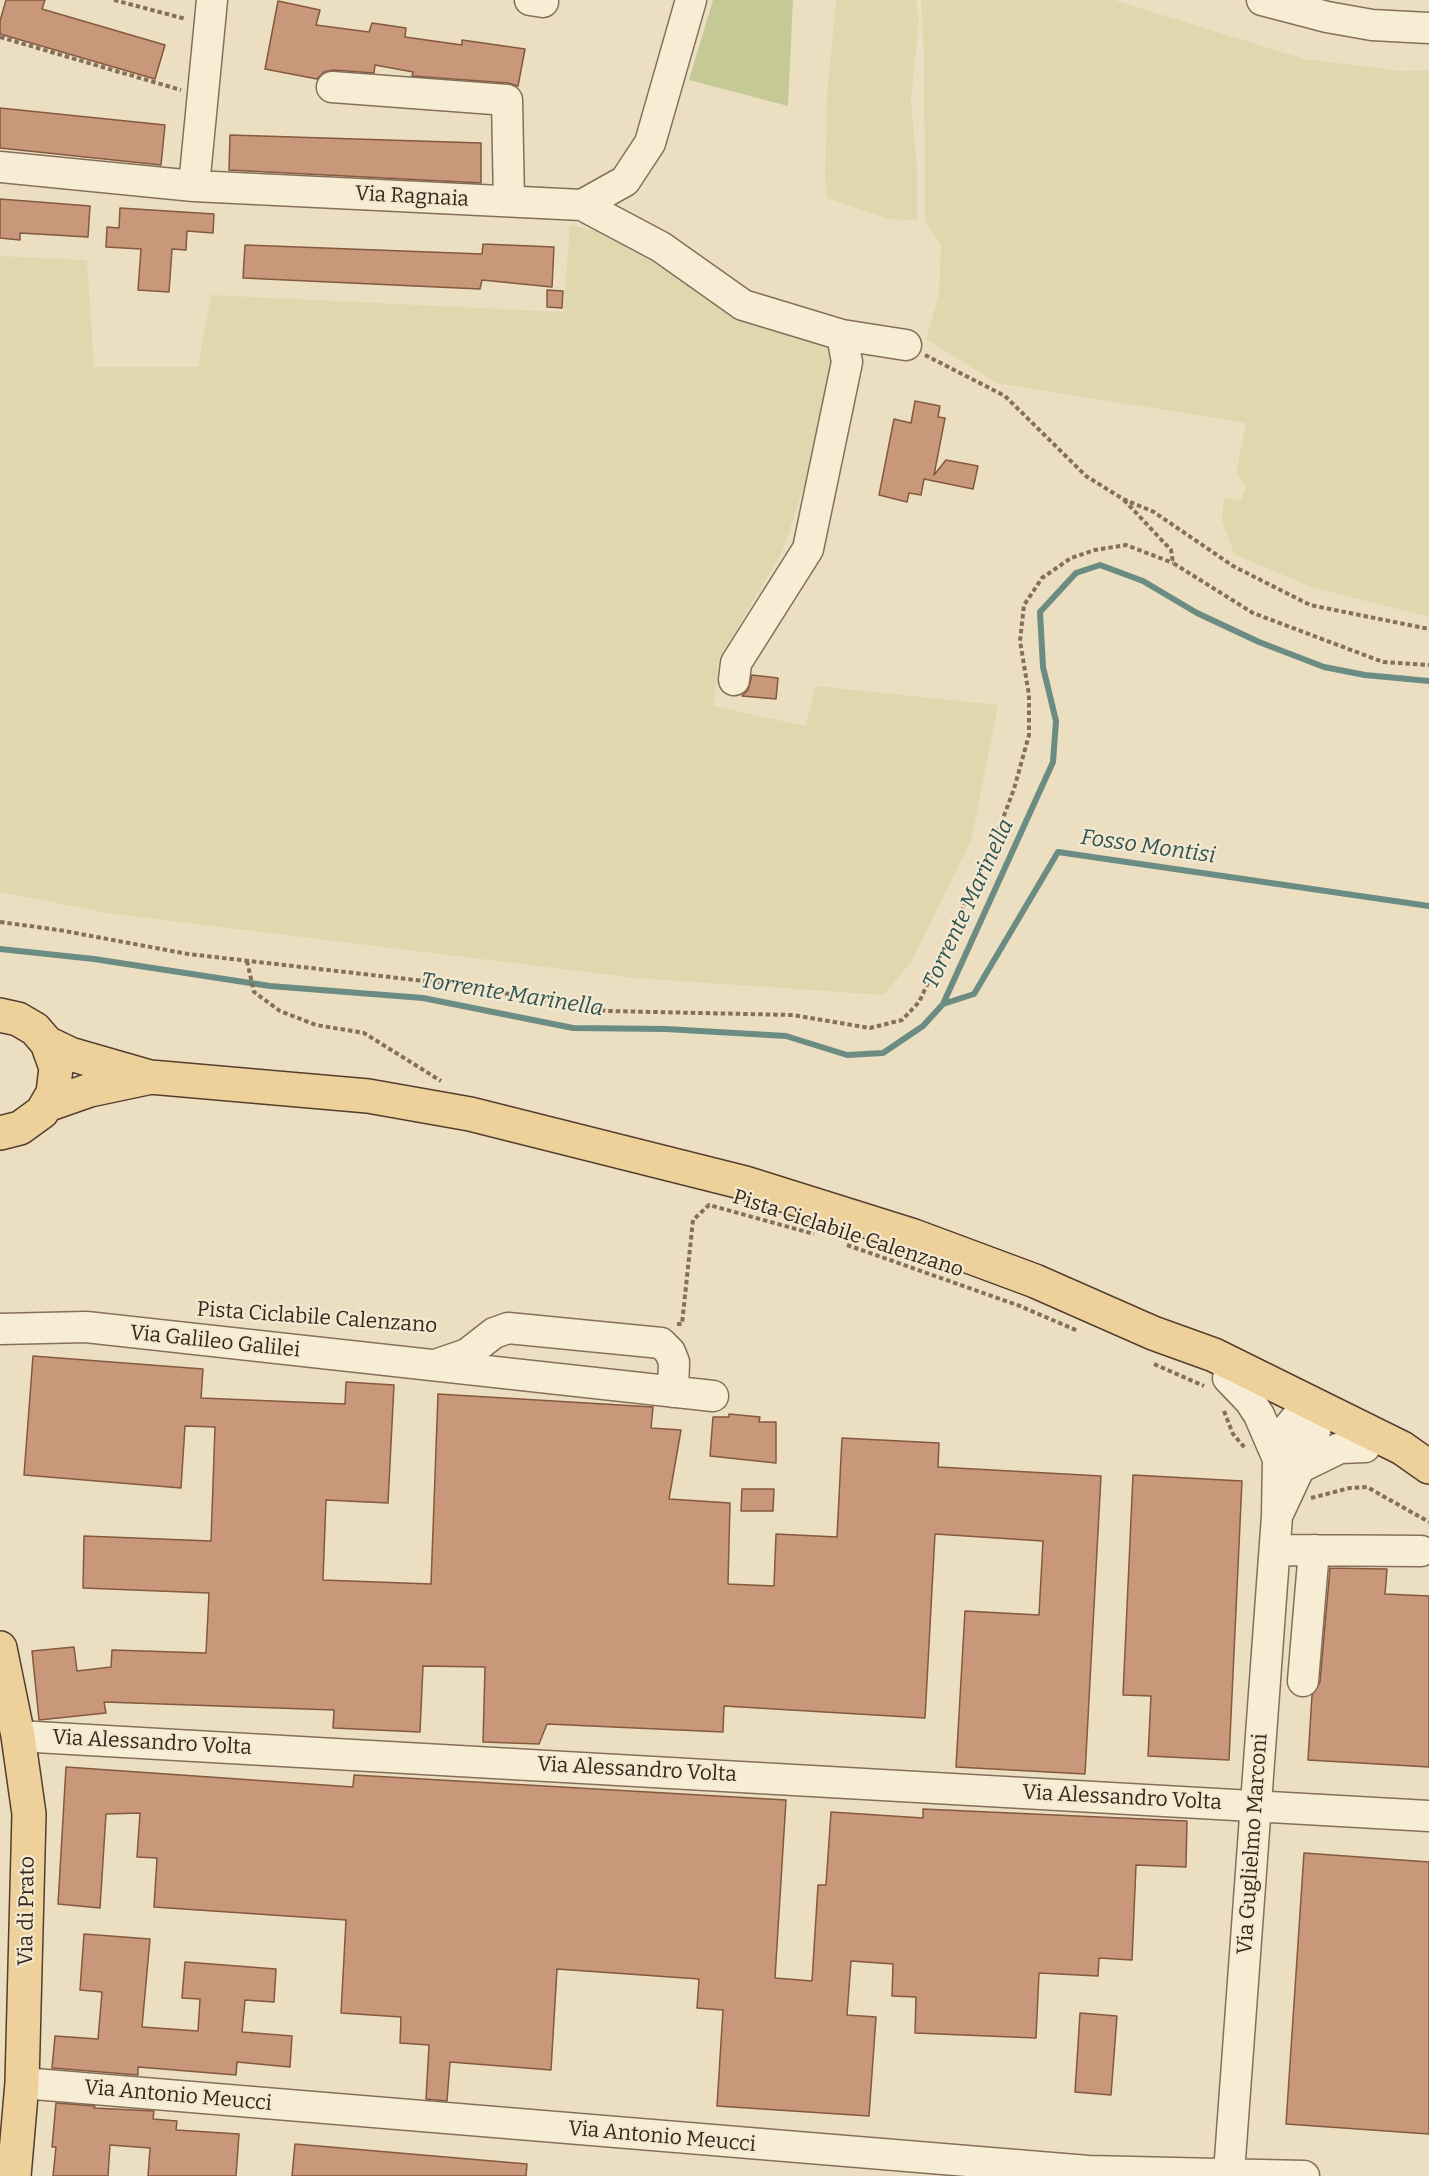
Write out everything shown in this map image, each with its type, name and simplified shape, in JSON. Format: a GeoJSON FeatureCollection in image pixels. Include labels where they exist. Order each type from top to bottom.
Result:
{"type":"FeatureCollection","features":[{"type":"Feature","properties":{"kind":"main road"},"geometry":{"type":"LineString","coordinates":[[0,1001],[54,1061],[56,1081],[47,1105],[36,1119],[7,1138]]}},
{"type":"Feature","properties":{"kind":"main road"},"geometry":{"type":"LineString","coordinates":[[25,1027],[70,1054],[150,1077],[368,1096],[470,1114],[733,1180],[914,1236],[1035,1281],[1151,1347],[1219,1390],[1310,1414],[1402,1448],[1429,1467]]}},
{"type":"Feature","properties":{"kind":"main road"},"geometry":{"type":"LineString","coordinates":[[47,1105],[90,1090],[150,1077]]}},
{"type":"Feature","properties":{"kind":"main road"},"geometry":{"type":"LineString","coordinates":[[1151,1347],[1214,1355],[1365,1447],[1429,1477]]}},
{"type":"Feature","properties":{"kind":"main road","name":"Via di Prato"},"geometry":{"type":"LineString","coordinates":[[0,1648],[18,1736],[29,1814],[21,2083],[14,2176]]}},
{"type":"Feature","properties":{"kind":"street"},"geometry":{"type":"LineString","coordinates":[[571,204],[625,181],[650,143],[692,0]]}},
{"type":"Feature","properties":{"kind":"street"},"geometry":{"type":"LineString","coordinates":[[1262,0],[1327,17],[1372,25],[1429,27]]}},
{"type":"Feature","properties":{"kind":"street"},"geometry":{"type":"LineString","coordinates":[[194,186],[203,10]]}},
{"type":"Feature","properties":{"kind":"street"},"geometry":{"type":"LineString","coordinates":[[332,87],[507,100],[509,201]]}},
{"type":"Feature","properties":{"kind":"street","name":"Via Ragnaia"},"geometry":{"type":"LineString","coordinates":[[0,167],[194,186],[571,204]]}},
{"type":"Feature","properties":{"kind":"street"},"geometry":{"type":"LineString","coordinates":[[571,204],[661,247],[743,305],[842,335],[906,345]]}},
{"type":"Feature","properties":{"kind":"street"},"geometry":{"type":"LineString","coordinates":[[734,680],[736,663],[808,549],[847,363],[842,335]]}},
{"type":"Feature","properties":{"kind":"street","name":"Via Galileo Galilei"},"geometry":{"type":"LineString","coordinates":[[0,1329],[86,1327],[430,1367],[712,1396]]}},
{"type":"Feature","properties":{"kind":"street","name":"Via Galileo Galilei"},"geometry":{"type":"LineString","coordinates":[[430,1367],[467,1354],[494,1333],[508,1328],[661,1343],[675,1362],[673,1392]]}},
{"type":"Feature","properties":{"kind":"street"},"geometry":{"type":"LineString","coordinates":[[485,1340],[484,1360],[495,1373]]}},
{"type":"Feature","properties":{"kind":"street"},"geometry":{"type":"LineString","coordinates":[[1219,1390],[1250,1401],[1276,1460],[1341,1448],[1365,1447]]}},
{"type":"Feature","properties":{"kind":"street","name":"Via Guglielmo Marconi"},"geometry":{"type":"LineString","coordinates":[[1229,2173],[1275,1550],[1276,1460],[1313,1439],[1310,1414]]}},
{"type":"Feature","properties":{"kind":"street"},"geometry":{"type":"LineString","coordinates":[[1275,1550],[1421,1551]]}},
{"type":"Feature","properties":{"kind":"street"},"geometry":{"type":"LineString","coordinates":[[1303,1681],[1314,1550]]}},
{"type":"Feature","properties":{"kind":"street","name":"Via Alessandro Volta"},"geometry":{"type":"LineString","coordinates":[[18,1736],[1429,1816]]}},
{"type":"Feature","properties":{"kind":"street","name":"Via Antonio Meucci"},"geometry":{"type":"LineString","coordinates":[[21,2083],[1088,2171],[1304,2176]]}},
{"type":"Feature","properties":{"kind":"path"},"geometry":{"type":"LineString","coordinates":[[114,0],[203,10]]}},
{"type":"Feature","properties":{"kind":"path"},"geometry":{"type":"LineString","coordinates":[[0,37],[187,92]]}},
{"type":"Feature","properties":{"kind":"path"},"geometry":{"type":"LineString","coordinates":[[906,345],[1005,396],[1086,476],[1123,499],[1155,512],[1233,566],[1310,605],[1429,629]]}},
{"type":"Feature","properties":{"kind":"path"},"geometry":{"type":"LineString","coordinates":[[1123,499],[1171,550],[1173,563]]}},
{"type":"Feature","properties":{"kind":"path"},"geometry":{"type":"LineString","coordinates":[[0,922],[59,930],[188,954],[451,984],[607,1011],[793,1015],[870,1028],[902,1020],[919,1002],[994,842],[1014,789],[1029,735],[1029,695],[1020,641],[1024,605],[1042,578],[1071,558],[1095,550],[1126,545],[1173,563],[1253,613],[1383,662],[1429,665]]}},
{"type":"Feature","properties":{"kind":"path"},"geometry":{"type":"LineString","coordinates":[[247,961],[254,992],[280,1011],[316,1025],[364,1033],[444,1083]]}},
{"type":"Feature","properties":{"kind":"path","name":"Pista Ciclabile Calenzano"},"geometry":{"type":"LineString","coordinates":[[671,1323],[682,1324],[693,1220],[709,1205],[820,1236]]}},
{"type":"Feature","properties":{"kind":"path","name":"Pista Ciclabile Calenzano"},"geometry":{"type":"LineString","coordinates":[[843,1243],[1020,1306],[1084,1334]]}},
{"type":"Feature","properties":{"kind":"path"},"geometry":{"type":"LineString","coordinates":[[1151,1347],[1202,1384],[1219,1390],[1233,1434],[1276,1460]]}},
{"type":"Feature","properties":{"kind":"path"},"geometry":{"type":"LineString","coordinates":[[1308,1498],[1315,1499],[1350,1488],[1367,1487],[1429,1522]]}},
{"type":"Feature","properties":{"kind":"shaded area"},"geometry":{"type":"Polygon","coordinates":[[[836,0],[916,0],[919,19],[911,99],[917,170],[917,220],[889,219],[827,198],[825,177],[827,97],[836,0]]]}},
{"type":"Feature","properties":{"kind":"shaded area"},"geometry":{"type":"Polygon","coordinates":[[[921,0],[1114,0],[1304,59],[1402,71],[1429,70],[1429,617],[1311,587],[1234,554],[1222,521],[1224,498],[1241,500],[1246,486],[1236,473],[1246,423],[997,383],[926,339],[939,294],[941,245],[925,221],[924,53],[921,0]]]}},
{"type":"Feature","properties":{"kind":"shaded area"},"geometry":{"type":"Polygon","coordinates":[[[570,225],[606,233],[740,317],[830,344],[833,366],[807,477],[783,550],[719,659],[713,706],[805,726],[816,686],[998,705],[972,838],[911,962],[884,995],[635,978],[107,913],[0,892],[0,256],[87,260],[94,367],[198,367],[211,295],[563,312],[570,225]]]}},
{"type":"Feature","properties":{"kind":"green space"},"geometry":{"type":"Polygon","coordinates":[[[713,0],[793,0],[788,106],[689,80],[713,0]]]}},
{"type":"Feature","properties":{"kind":"building"},"geometry":{"type":"Polygon","coordinates":[[[6,0],[45,0],[42,9],[165,45],[155,79],[0,34],[0,21],[6,0]]]}},
{"type":"Feature","properties":{"kind":"building"},"geometry":{"type":"Polygon","coordinates":[[[278,1],[320,10],[316,25],[369,32],[372,23],[406,28],[405,37],[462,45],[462,40],[525,49],[518,86],[508,83],[412,76],[413,72],[375,65],[374,73],[333,70],[324,72],[317,79],[265,69],[278,1]]]}},
{"type":"Feature","properties":{"kind":"building"},"geometry":{"type":"Polygon","coordinates":[[[0,108],[165,125],[161,165],[0,148],[0,108]]]}},
{"type":"Feature","properties":{"kind":"building"},"geometry":{"type":"Polygon","coordinates":[[[230,135],[481,143],[481,183],[229,170],[230,135]]]}},
{"type":"Feature","properties":{"kind":"building"},"geometry":{"type":"Polygon","coordinates":[[[0,199],[90,206],[88,237],[20,233],[20,240],[0,238],[0,199]]]}},
{"type":"Feature","properties":{"kind":"building"},"geometry":{"type":"Polygon","coordinates":[[[120,208],[214,214],[213,233],[187,231],[186,250],[172,249],[169,292],[138,290],[141,249],[106,247],[107,227],[119,228],[120,208]]]}},
{"type":"Feature","properties":{"kind":"building"},"geometry":{"type":"Polygon","coordinates":[[[483,244],[554,247],[552,287],[482,280],[480,289],[243,278],[245,245],[482,254],[483,244]]]}},
{"type":"Feature","properties":{"kind":"building"},"geometry":{"type":"Polygon","coordinates":[[[547,290],[563,291],[562,308],[547,307],[547,290]]]}},
{"type":"Feature","properties":{"kind":"building"},"geometry":{"type":"Polygon","coordinates":[[[915,401],[940,406],[938,417],[945,418],[934,475],[946,460],[978,466],[973,489],[924,479],[921,495],[909,493],[907,502],[879,495],[894,419],[911,423],[915,401]]]}},
{"type":"Feature","properties":{"kind":"building"},"geometry":{"type":"Polygon","coordinates":[[[752,675],[778,678],[776,699],[742,696],[748,690],[752,675]]]}},
{"type":"Feature","properties":{"kind":"building"},"geometry":{"type":"Polygon","coordinates":[[[33,1356],[203,1369],[201,1398],[345,1404],[346,1382],[394,1385],[388,1503],[326,1500],[323,1580],[431,1584],[438,1394],[653,1407],[651,1428],[681,1430],[669,1499],[730,1503],[728,1584],[774,1586],[776,1534],[837,1537],[842,1438],[939,1443],[938,1467],[1101,1476],[1085,1774],[956,1767],[965,1611],[1039,1615],[1043,1541],[935,1534],[925,1718],[724,1706],[723,1732],[547,1724],[539,1744],[483,1742],[485,1667],[423,1666],[420,1732],[333,1728],[334,1710],[104,1702],[106,1713],[39,1720],[32,1651],[74,1647],[77,1671],[111,1667],[112,1650],[206,1653],[209,1593],[83,1588],[84,1536],[211,1541],[215,1427],[185,1426],[181,1488],[24,1475],[33,1356]]]}},
{"type":"Feature","properties":{"kind":"building"},"geometry":{"type":"Polygon","coordinates":[[[729,1414],[760,1417],[759,1422],[776,1422],[776,1463],[710,1456],[713,1417],[729,1417],[729,1414]]]}},
{"type":"Feature","properties":{"kind":"building"},"geometry":{"type":"Polygon","coordinates":[[[1133,1475],[1242,1481],[1229,1760],[1148,1756],[1151,1696],[1123,1695],[1133,1475]]]}},
{"type":"Feature","properties":{"kind":"building"},"geometry":{"type":"Polygon","coordinates":[[[742,1489],[774,1489],[773,1511],[741,1511],[742,1489]]]}},
{"type":"Feature","properties":{"kind":"building"},"geometry":{"type":"Polygon","coordinates":[[[1330,1568],[1387,1569],[1385,1594],[1429,1596],[1429,1767],[1308,1760],[1312,1695],[1320,1682],[1330,1568]]]}},
{"type":"Feature","properties":{"kind":"building"},"geometry":{"type":"Polygon","coordinates":[[[66,1767],[353,1787],[354,1775],[786,1800],[775,1978],[812,1981],[818,1885],[826,1885],[831,1812],[923,1818],[923,1809],[1187,1821],[1186,1867],[1136,1865],[1132,1960],[1099,1958],[1098,1976],[1039,1973],[1036,2038],[915,2033],[916,1997],[892,1996],[893,1964],[851,1961],[847,2015],[876,2017],[869,2116],[717,2106],[723,2010],[697,2008],[699,1979],[557,1969],[551,2070],[450,2062],[447,2101],[426,2099],[429,2045],[400,2043],[401,2017],[341,2013],[346,1920],[154,1907],[157,1858],[137,1857],[140,1813],[106,1814],[100,1908],[58,1904],[66,1767]]]}},
{"type":"Feature","properties":{"kind":"building"},"geometry":{"type":"Polygon","coordinates":[[[1304,1853],[1429,1862],[1429,2134],[1286,2124],[1304,1853]]]}},
{"type":"Feature","properties":{"kind":"building"},"geometry":{"type":"Polygon","coordinates":[[[84,1934],[150,1939],[142,2027],[198,2031],[200,1999],[182,1998],[185,1962],[276,1969],[274,2002],[245,2000],[242,2032],[292,2036],[290,2067],[237,2062],[236,2075],[138,2067],[138,2075],[52,2068],[55,2036],[98,2039],[102,1992],[80,1990],[84,1934]]]}},
{"type":"Feature","properties":{"kind":"building"},"geometry":{"type":"Polygon","coordinates":[[[1080,2013],[1117,2016],[1111,2095],[1075,2092],[1080,2013]]]}},
{"type":"Feature","properties":{"kind":"building"},"geometry":{"type":"Polygon","coordinates":[[[56,2103],[95,2106],[94,2108],[154,2111],[153,2119],[177,2121],[176,2130],[239,2134],[236,2176],[148,2176],[150,2148],[110,2145],[108,2176],[53,2176],[56,2147],[52,2147],[56,2103]]]}},
{"type":"Feature","properties":{"kind":"building"},"geometry":{"type":"Polygon","coordinates":[[[295,2144],[527,2164],[526,2176],[292,2176],[295,2144]]]}},
{"type":"Feature","properties":{"kind":"waterway","name":"Torrente Marinella"},"geometry":{"type":"LineString","coordinates":[[0,949],[94,959],[270,986],[423,998],[573,1028],[666,1029],[786,1036],[847,1055],[883,1053],[923,1026],[943,1004],[1053,762],[1056,721],[1043,667],[1040,612],[1076,573],[1100,565],[1143,581],[1197,613],[1259,642],[1324,667],[1365,675],[1429,681]]}},
{"type":"Feature","properties":{"kind":"waterway","name":"Fosso Montisi"},"geometry":{"type":"LineString","coordinates":[[943,1004],[974,994],[1058,852],[1429,906]]}}]}
